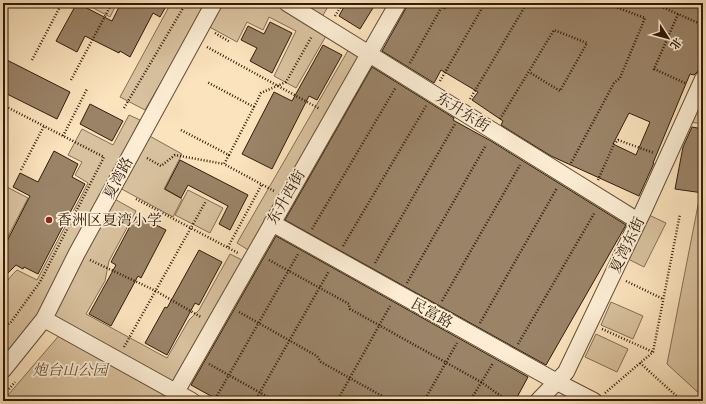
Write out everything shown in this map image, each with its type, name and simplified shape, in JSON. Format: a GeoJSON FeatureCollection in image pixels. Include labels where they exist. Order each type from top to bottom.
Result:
{"type":"FeatureCollection","features":[{"type":"Feature","properties":{"kind":"street","name":"夏湾路"},"geometry":{"type":"LineString","coordinates":[[3,370],[44,319],[77,253],[214,3]]}},
{"type":"Feature","properties":{"kind":"street","name":"东升东街"},"geometry":{"type":"LineString","coordinates":[[287,3],[638,221]]}},
{"type":"Feature","properties":{"kind":"street","name":"东升西街"},"geometry":{"type":"LineString","coordinates":[[176,392],[398,3]]}},
{"type":"Feature","properties":{"kind":"street","name":"夏湾东街"},"geometry":{"type":"LineString","coordinates":[[538,401],[566,372],[613,275],[701,84]]}},
{"type":"Feature","properties":{"kind":"street","name":"民富路"},"geometry":{"type":"LineString","coordinates":[[272,223],[556,382],[598,399]]}},
{"type":"Feature","properties":{"kind":"street"},"geometry":{"type":"LineString","coordinates":[[44,319],[192,401]]}},
{"type":"Feature","properties":{"kind":"path"},"geometry":{"type":"LineString","coordinates":[[32,60],[62,3]]}},
{"type":"Feature","properties":{"kind":"path"},"geometry":{"type":"LineString","coordinates":[[71,80],[112,3]]}},
{"type":"Feature","properties":{"kind":"path"},"geometry":{"type":"LineString","coordinates":[[124,108],[186,3]]}},
{"type":"Feature","properties":{"kind":"path"},"geometry":{"type":"LineString","coordinates":[[214,401],[444,3]]}},
{"type":"Feature","properties":{"kind":"path"},"geometry":{"type":"LineString","coordinates":[[255,401],[485,3]]}},
{"type":"Feature","properties":{"kind":"path"},"geometry":{"type":"LineString","coordinates":[[368,276],[462,112],[527,3]]}},
{"type":"Feature","properties":{"kind":"path"},"geometry":{"type":"LineString","coordinates":[[655,4],[703,25]]}},
{"type":"Feature","properties":{"kind":"path"},"geometry":{"type":"LineString","coordinates":[[678,14],[654,69],[701,84]]}},
{"type":"Feature","properties":{"kind":"path"},"geometry":{"type":"LineString","coordinates":[[224,164],[261,93],[286,82],[319,23]]}},
{"type":"Feature","properties":{"kind":"path"},"geometry":{"type":"LineString","coordinates":[[337,401],[394,299],[400,295],[493,131],[528,72],[554,30],[587,43],[560,91],[528,72]]}},
{"type":"Feature","properties":{"kind":"path"},"geometry":{"type":"LineString","coordinates":[[206,46],[333,116]]}},
{"type":"Feature","properties":{"kind":"path"},"geometry":{"type":"LineString","coordinates":[[207,82],[254,107]]}},
{"type":"Feature","properties":{"kind":"path"},"geometry":{"type":"LineString","coordinates":[[63,136],[87,89]]}},
{"type":"Feature","properties":{"kind":"path"},"geometry":{"type":"LineString","coordinates":[[3,105],[104,157],[40,282],[10,322],[3,328]]}},
{"type":"Feature","properties":{"kind":"path"},"geometry":{"type":"LineString","coordinates":[[21,170],[44,126]]}},
{"type":"Feature","properties":{"kind":"path"},"geometry":{"type":"LineString","coordinates":[[181,130],[228,155]]}},
{"type":"Feature","properties":{"kind":"path"},"geometry":{"type":"LineString","coordinates":[[470,401],[481,382],[505,353],[597,196],[614,144],[618,140],[667,158]]}},
{"type":"Feature","properties":{"kind":"path"},"geometry":{"type":"LineString","coordinates":[[133,150],[161,166],[175,155],[224,164],[286,197]]}},
{"type":"Feature","properties":{"kind":"path"},"geometry":{"type":"LineString","coordinates":[[435,314],[527,152]]}},
{"type":"Feature","properties":{"kind":"path"},"geometry":{"type":"LineString","coordinates":[[228,247],[262,184]]}},
{"type":"Feature","properties":{"kind":"path"},"geometry":{"type":"LineString","coordinates":[[136,199],[228,247],[288,271],[320,288],[349,304],[350,309],[481,382],[508,401]]}},
{"type":"Feature","properties":{"kind":"path"},"geometry":{"type":"LineString","coordinates":[[117,359],[206,201]]}},
{"type":"Feature","properties":{"kind":"path"},"geometry":{"type":"LineString","coordinates":[[598,399],[653,352],[680,214]]}},
{"type":"Feature","properties":{"kind":"path"},"geometry":{"type":"LineString","coordinates":[[96,263],[156,291],[215,324]]}},
{"type":"Feature","properties":{"kind":"path"},"geometry":{"type":"LineString","coordinates":[[613,275],[663,299]]}},
{"type":"Feature","properties":{"kind":"path"},"geometry":{"type":"LineString","coordinates":[[226,304],[317,356],[321,362],[391,401]]}},
{"type":"Feature","properties":{"kind":"path"},"geometry":{"type":"LineString","coordinates":[[589,324],[653,352]]}},
{"type":"Feature","properties":{"kind":"path"},"geometry":{"type":"LineString","coordinates":[[424,401],[464,330]]}},
{"type":"Feature","properties":{"kind":"path"},"geometry":{"type":"LineString","coordinates":[[196,357],[275,401]]}},
{"type":"Feature","properties":{"kind":"path"},"geometry":{"type":"LineString","coordinates":[[640,362],[682,401]]}},
{"type":"Feature","properties":{"kind":"green space"},"geometry":{"type":"Polygon","coordinates":[[[84,3],[117,3],[110,17],[84,3]]]}},
{"type":"Feature","properties":{"kind":"green space"},"geometry":{"type":"Polygon","coordinates":[[[171,3],[207,3],[145,110],[120,97],[171,3]]]}},
{"type":"Feature","properties":{"kind":"green space"},"geometry":{"type":"Polygon","coordinates":[[[219,3],[274,3],[326,36],[296,88],[274,76],[296,31],[269,17],[263,30],[247,22],[237,42],[206,25],[219,3]]]}},
{"type":"Feature","properties":{"kind":"green space"},"geometry":{"type":"Polygon","coordinates":[[[298,3],[330,3],[322,17],[298,3]]]}},
{"type":"Feature","properties":{"kind":"green space"},"geometry":{"type":"Polygon","coordinates":[[[350,47],[363,55],[250,251],[237,243],[350,47]]]}},
{"type":"Feature","properties":{"kind":"green space"},"geometry":{"type":"Polygon","coordinates":[[[703,93],[703,124],[690,122],[703,93]]]}},
{"type":"Feature","properties":{"kind":"green space"},"geometry":{"type":"Polygon","coordinates":[[[129,115],[140,120],[41,316],[3,361],[3,313],[7,306],[3,303],[6,285],[17,270],[37,280],[88,183],[75,175],[82,162],[68,155],[82,129],[113,145],[129,115]]]}},
{"type":"Feature","properties":{"kind":"green space"},"geometry":{"type":"Polygon","coordinates":[[[146,134],[182,154],[164,189],[182,199],[173,217],[118,187],[146,134]]]}},
{"type":"Feature","properties":{"kind":"green space"},"geometry":{"type":"Polygon","coordinates":[[[3,185],[28,198],[3,246],[3,185]]]}},
{"type":"Feature","properties":{"kind":"green space"},"geometry":{"type":"Polygon","coordinates":[[[188,190],[223,208],[210,233],[175,215],[188,190]]]}},
{"type":"Feature","properties":{"kind":"green space"},"geometry":{"type":"Polygon","coordinates":[[[111,197],[136,211],[109,261],[105,281],[86,314],[167,358],[189,320],[199,310],[230,254],[246,262],[176,387],[52,315],[111,197]]]}},
{"type":"Feature","properties":{"kind":"green space"},"geometry":{"type":"Polygon","coordinates":[[[699,200],[703,201],[703,397],[667,364],[699,200]]]}},
{"type":"Feature","properties":{"kind":"green space"},"geometry":{"type":"Polygon","coordinates":[[[649,215],[666,223],[644,267],[628,259],[649,215]]]}},
{"type":"Feature","properties":{"kind":"green space"},"geometry":{"type":"Polygon","coordinates":[[[611,302],[643,316],[633,339],[601,325],[611,302]]]}},
{"type":"Feature","properties":{"kind":"green space","name":"炮台山公园"},"geometry":{"type":"Polygon","coordinates":[[[62,332],[189,401],[3,401],[62,332]]]}},
{"type":"Feature","properties":{"kind":"green space"},"geometry":{"type":"Polygon","coordinates":[[[596,334],[628,349],[617,372],[585,357],[596,334]]]}},
{"type":"Feature","properties":{"kind":"building"},"geometry":{"type":"Polygon","coordinates":[[[77,3],[112,21],[121,3],[168,3],[160,17],[153,13],[130,57],[120,51],[119,53],[85,36],[77,52],[56,41],[77,3]]]}},
{"type":"Feature","properties":{"kind":"building"},"geometry":{"type":"Polygon","coordinates":[[[346,3],[376,3],[360,29],[339,16],[346,3]]]}},
{"type":"Feature","properties":{"kind":"building"},"geometry":{"type":"Polygon","coordinates":[[[407,3],[434,3],[445,9],[449,3],[703,3],[703,60],[698,71],[694,75],[690,74],[639,196],[551,156],[501,125],[503,121],[472,100],[478,92],[441,70],[434,83],[382,51],[406,8],[407,3]],[[629,113],[613,144],[636,155],[650,122],[629,113]]]}},
{"type":"Feature","properties":{"kind":"building"},"geometry":{"type":"Polygon","coordinates":[[[270,22],[292,33],[272,73],[250,61],[257,48],[241,40],[248,26],[264,34],[270,22]]]}},
{"type":"Feature","properties":{"kind":"building"},"geometry":{"type":"Polygon","coordinates":[[[323,45],[342,55],[317,100],[309,96],[272,169],[242,154],[274,92],[292,101],[323,45]]]}},
{"type":"Feature","properties":{"kind":"building"},"geometry":{"type":"Polygon","coordinates":[[[3,58],[70,92],[57,119],[3,92],[3,58]]]}},
{"type":"Feature","properties":{"kind":"building"},"geometry":{"type":"Polygon","coordinates":[[[372,67],[454,118],[453,120],[491,141],[626,225],[546,365],[285,220],[372,67]]]}},
{"type":"Feature","properties":{"kind":"building"},"geometry":{"type":"Polygon","coordinates":[[[90,104],[123,121],[112,141],[80,124],[90,104]]]}},
{"type":"Feature","properties":{"kind":"building"},"geometry":{"type":"Polygon","coordinates":[[[692,127],[703,129],[703,193],[675,189],[683,147],[692,127]]]}},
{"type":"Feature","properties":{"kind":"building"},"geometry":{"type":"Polygon","coordinates":[[[54,151],[78,164],[72,177],[85,184],[38,274],[16,265],[3,278],[3,249],[30,196],[13,187],[20,173],[38,182],[54,151]]]}},
{"type":"Feature","properties":{"kind":"building"},"geometry":{"type":"Polygon","coordinates":[[[180,160],[248,195],[230,230],[219,224],[228,206],[188,185],[181,198],[165,189],[180,160]]]}},
{"type":"Feature","properties":{"kind":"building"},"geometry":{"type":"Polygon","coordinates":[[[136,215],[166,230],[141,278],[138,276],[111,326],[89,314],[116,265],[111,262],[136,215]]]}},
{"type":"Feature","properties":{"kind":"building"},"geometry":{"type":"Polygon","coordinates":[[[276,236],[528,377],[515,401],[220,401],[191,385],[276,236]]]}},
{"type":"Feature","properties":{"kind":"building"},"geometry":{"type":"Polygon","coordinates":[[[199,250],[222,262],[199,305],[195,303],[167,355],[145,343],[165,307],[167,308],[199,250]]]}},
{"type":"Feature","properties":{"kind":"place","name":"香洲区夏湾小学"},"geometry":{"type":"Point","coordinates":[49,220]}}]}
